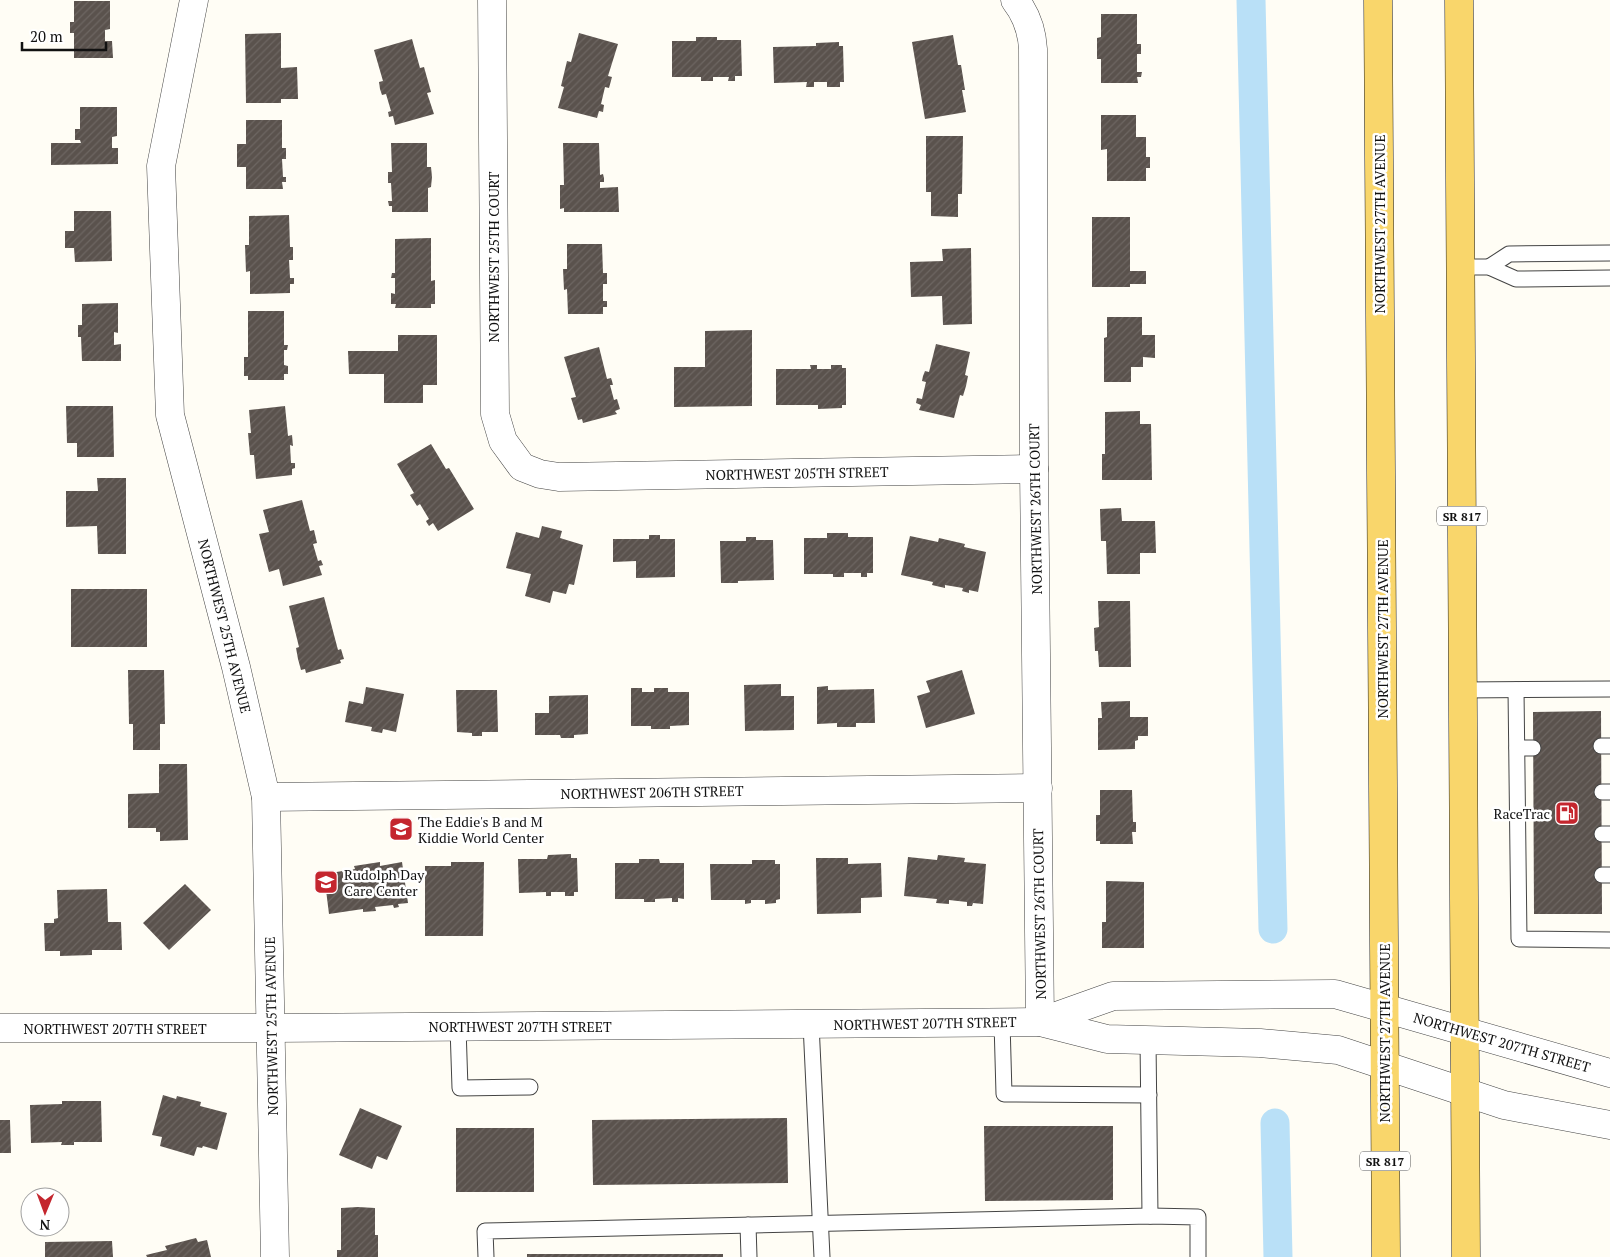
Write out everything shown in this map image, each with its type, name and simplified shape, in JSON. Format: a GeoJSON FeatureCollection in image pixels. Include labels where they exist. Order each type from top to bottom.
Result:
{"type":"FeatureCollection","features":[{"type":"Feature","properties":{"kind":"main road","name":"NORTHWEST 27TH AVENUE"},"geometry":{"type":"LineString","coordinates":[[1378,0],[1386,1257]]}},
{"type":"Feature","properties":{"kind":"main road","name":"SR 817"},"geometry":{"type":"LineString","coordinates":[[1458,0],[1466,1257]]}},
{"type":"Feature","properties":{"kind":"street","name":"NORTHWEST 25TH AVENUE"},"geometry":{"type":"LineString","coordinates":[[194,0],[161,166],[170,415],[236,667],[266,797],[275,1257]]}},
{"type":"Feature","properties":{"kind":"street","name":"NORTHWEST 25TH COURT"},"geometry":{"type":"LineString","coordinates":[[492,0],[495,414],[503,441],[522,467],[540,474],[559,476]]}},
{"type":"Feature","properties":{"kind":"street","name":"NORTHWEST 26TH COURT"},"geometry":{"type":"LineString","coordinates":[[1015,0],[1028,22],[1033,43],[1034,469],[1040,1022]]}},
{"type":"Feature","properties":{"kind":"street","name":"NORTHWEST 205TH STREET"},"geometry":{"type":"LineString","coordinates":[[559,476],[1034,469]]}},
{"type":"Feature","properties":{"kind":"street","name":"NORTHWEST 206TH STREET"},"geometry":{"type":"LineString","coordinates":[[266,797],[1038,788]]}},
{"type":"Feature","properties":{"kind":"street","name":"NORTHWEST 207TH STREET"},"geometry":{"type":"LineString","coordinates":[[1040,1022],[1112,996],[1335,994],[1610,1073]]}},
{"type":"Feature","properties":{"kind":"street","name":"NORTHWEST 207TH STREET"},"geometry":{"type":"LineString","coordinates":[[0,1028],[458,1027],[1040,1022],[1107,1040],[1260,1042],[1338,1050],[1504,1104],[1610,1125]]}},
{"type":"Feature","properties":{"kind":"lane"},"geometry":{"type":"LineString","coordinates":[[1489,267],[1509,254],[1610,253]]}},
{"type":"Feature","properties":{"kind":"lane"},"geometry":{"type":"LineString","coordinates":[[1556,254],[1556,279]]}},
{"type":"Feature","properties":{"kind":"lane"},"geometry":{"type":"LineString","coordinates":[[1460,267],[1489,267],[1516,279],[1610,278]]}},
{"type":"Feature","properties":{"kind":"lane"},"geometry":{"type":"LineString","coordinates":[[1463,690],[1610,690]]}},
{"type":"Feature","properties":{"kind":"lane"},"geometry":{"type":"LineString","coordinates":[[1516,690],[1517,748],[1526,792],[1526,876],[1519,940],[1610,940]]}},
{"type":"Feature","properties":{"kind":"lane"},"geometry":{"type":"LineString","coordinates":[[1517,748],[1533,748]]}},
{"type":"Feature","properties":{"kind":"lane"},"geometry":{"type":"LineString","coordinates":[[1002,1022],[1004,1094],[1149,1095]]}},
{"type":"Feature","properties":{"kind":"lane"},"geometry":{"type":"LineString","coordinates":[[811,1024],[822,1257]]}},
{"type":"Feature","properties":{"kind":"lane"},"geometry":{"type":"LineString","coordinates":[[458,1027],[460,1088],[530,1087]]}},
{"type":"Feature","properties":{"kind":"lane"},"geometry":{"type":"LineString","coordinates":[[1148,1040],[1150,1216]]}},
{"type":"Feature","properties":{"kind":"lane"},"geometry":{"type":"LineString","coordinates":[[486,1257],[485,1231],[1198,1216],[1198,1257]]}},
{"type":"Feature","properties":{"kind":"lane"},"geometry":{"type":"LineString","coordinates":[[748,1225],[749,1257]]}},
{"type":"Feature","properties":{"kind":"building"},"geometry":{"type":"Polygon","coordinates":[[[74,1],[110,1],[110,29],[105,30],[105,41],[112,41],[113,58],[74,58],[74,33],[70,33],[70,22],[74,22],[74,1]]]}},
{"type":"Feature","properties":{"kind":"building"},"geometry":{"type":"Polygon","coordinates":[[[1101,14],[1137,14],[1137,44],[1141,44],[1141,54],[1137,54],[1137,72],[1142,72],[1141,77],[1137,77],[1138,83],[1101,83],[1101,59],[1097,59],[1097,38],[1101,37],[1101,14]]]}},
{"type":"Feature","properties":{"kind":"building"},"geometry":{"type":"Polygon","coordinates":[[[281,33],[281,68],[297,67],[298,99],[281,99],[281,103],[246,103],[245,34],[281,33]]]}},
{"type":"Feature","properties":{"kind":"building"},"geometry":{"type":"Polygon","coordinates":[[[579,33],[618,44],[608,76],[612,77],[609,88],[605,87],[601,104],[604,105],[603,112],[599,111],[597,118],[558,108],[564,87],[561,86],[567,61],[571,62],[579,33]]]}},
{"type":"Feature","properties":{"kind":"building"},"geometry":{"type":"Polygon","coordinates":[[[953,35],[958,65],[961,65],[965,90],[962,90],[966,112],[925,119],[912,42],[953,35]]]}},
{"type":"Feature","properties":{"kind":"building"},"geometry":{"type":"Polygon","coordinates":[[[696,37],[717,37],[717,40],[741,40],[742,76],[735,76],[735,81],[728,81],[729,77],[713,77],[713,81],[701,81],[701,77],[672,77],[672,41],[696,41],[696,37]]]}},
{"type":"Feature","properties":{"kind":"building"},"geometry":{"type":"Polygon","coordinates":[[[412,39],[420,68],[424,67],[431,92],[427,93],[434,114],[395,125],[393,116],[389,117],[388,112],[391,111],[386,94],[382,95],[380,89],[379,82],[383,81],[374,50],[412,39]]]}},
{"type":"Feature","properties":{"kind":"building"},"geometry":{"type":"Polygon","coordinates":[[[839,42],[839,46],[843,46],[844,82],[840,82],[840,87],[827,87],[827,82],[814,82],[814,87],[806,87],[807,82],[774,83],[773,47],[816,46],[816,43],[839,42]]]}},
{"type":"Feature","properties":{"kind":"building"},"geometry":{"type":"Polygon","coordinates":[[[80,107],[117,107],[117,136],[112,137],[112,148],[118,148],[118,164],[51,165],[51,143],[81,143],[80,140],[75,140],[75,129],[80,129],[80,107]]]}},
{"type":"Feature","properties":{"kind":"building"},"geometry":{"type":"Polygon","coordinates":[[[1101,115],[1136,115],[1136,137],[1146,137],[1146,157],[1150,157],[1150,168],[1146,168],[1146,181],[1107,181],[1107,149],[1101,150],[1101,115]]]}},
{"type":"Feature","properties":{"kind":"building"},"geometry":{"type":"Polygon","coordinates":[[[246,120],[282,120],[282,148],[286,148],[286,159],[282,159],[283,177],[286,177],[286,182],[282,182],[283,189],[246,189],[246,167],[237,167],[237,144],[246,144],[246,120]]]}},
{"type":"Feature","properties":{"kind":"building"},"geometry":{"type":"Polygon","coordinates":[[[926,136],[963,136],[962,194],[958,194],[958,217],[931,216],[931,192],[926,192],[926,136]]]}},
{"type":"Feature","properties":{"kind":"building"},"geometry":{"type":"Polygon","coordinates":[[[391,143],[427,143],[427,167],[431,167],[432,177],[431,187],[428,188],[428,212],[392,212],[392,206],[389,206],[388,201],[392,201],[391,183],[388,183],[388,172],[392,172],[391,143]]]}},
{"type":"Feature","properties":{"kind":"building"},"geometry":{"type":"Polygon","coordinates":[[[563,143],[599,143],[600,175],[603,174],[604,178],[604,182],[600,182],[600,188],[618,187],[619,212],[564,212],[564,208],[560,209],[560,185],[564,185],[563,143]]]}},
{"type":"Feature","properties":{"kind":"building"},"geometry":{"type":"Polygon","coordinates":[[[74,211],[111,211],[112,261],[75,262],[74,248],[65,248],[65,231],[74,231],[74,211]]]}},
{"type":"Feature","properties":{"kind":"building"},"geometry":{"type":"Polygon","coordinates":[[[289,215],[290,247],[293,247],[293,260],[289,260],[290,278],[294,278],[294,284],[290,284],[290,293],[250,294],[250,271],[246,272],[245,245],[249,245],[249,216],[289,215]]]}},
{"type":"Feature","properties":{"kind":"building"},"geometry":{"type":"Polygon","coordinates":[[[1092,217],[1130,217],[1130,271],[1146,271],[1146,284],[1130,284],[1130,287],[1092,287],[1092,217]]]}},
{"type":"Feature","properties":{"kind":"building"},"geometry":{"type":"Polygon","coordinates":[[[431,238],[431,281],[435,280],[435,304],[431,304],[431,308],[395,308],[396,304],[391,304],[391,293],[395,294],[395,278],[391,278],[392,273],[395,273],[395,239],[431,238]]]}},
{"type":"Feature","properties":{"kind":"building"},"geometry":{"type":"Polygon","coordinates":[[[567,244],[602,244],[603,273],[607,273],[607,284],[603,284],[603,301],[607,301],[607,307],[603,307],[603,314],[568,314],[567,289],[564,290],[563,269],[567,269],[567,244]]]}},
{"type":"Feature","properties":{"kind":"building"},"geometry":{"type":"Polygon","coordinates":[[[971,248],[972,324],[943,325],[942,296],[911,297],[910,262],[943,261],[942,249],[971,248]]]}},
{"type":"Feature","properties":{"kind":"building"},"geometry":{"type":"Polygon","coordinates":[[[118,303],[118,333],[114,332],[114,345],[121,344],[121,361],[82,361],[81,337],[78,337],[78,325],[82,325],[82,304],[118,303]]]}},
{"type":"Feature","properties":{"kind":"building"},"geometry":{"type":"Polygon","coordinates":[[[248,311],[284,311],[284,345],[288,345],[287,350],[284,350],[284,365],[288,366],[288,374],[284,374],[284,380],[248,380],[248,376],[244,376],[244,357],[248,357],[248,311]]]}},
{"type":"Feature","properties":{"kind":"building"},"geometry":{"type":"Polygon","coordinates":[[[1107,317],[1142,317],[1142,335],[1155,335],[1155,358],[1143,357],[1143,367],[1131,367],[1131,382],[1104,382],[1104,338],[1107,337],[1107,317]]]}},
{"type":"Feature","properties":{"kind":"building"},"geometry":{"type":"Polygon","coordinates":[[[752,330],[752,406],[674,407],[674,367],[705,367],[705,331],[752,330]]]}},
{"type":"Feature","properties":{"kind":"building"},"geometry":{"type":"Polygon","coordinates":[[[398,335],[437,335],[437,385],[423,385],[423,403],[384,403],[384,374],[349,374],[348,351],[398,351],[398,335]]]}},
{"type":"Feature","properties":{"kind":"building"},"geometry":{"type":"Polygon","coordinates":[[[936,344],[970,352],[965,375],[968,376],[966,386],[963,396],[960,395],[954,418],[919,410],[921,405],[916,403],[917,398],[922,399],[926,382],[922,381],[923,376],[925,371],[929,372],[936,344]]]}},
{"type":"Feature","properties":{"kind":"building"},"geometry":{"type":"Polygon","coordinates":[[[599,347],[607,379],[611,378],[612,381],[613,385],[610,385],[614,400],[617,399],[620,409],[615,411],[617,414],[583,423],[582,419],[578,420],[571,398],[576,397],[564,357],[599,347]]]}},
{"type":"Feature","properties":{"kind":"building"},"geometry":{"type":"Polygon","coordinates":[[[810,365],[817,365],[817,369],[831,369],[831,365],[842,365],[842,368],[846,368],[846,405],[842,405],[842,408],[818,409],[818,405],[776,405],[776,369],[811,369],[810,365]]]}},
{"type":"Feature","properties":{"kind":"building"},"geometry":{"type":"Polygon","coordinates":[[[66,406],[113,406],[114,457],[77,457],[77,443],[67,443],[66,406]]]}},
{"type":"Feature","properties":{"kind":"building"},"geometry":{"type":"Polygon","coordinates":[[[285,406],[288,436],[292,435],[293,446],[290,445],[291,463],[295,463],[295,468],[292,469],[292,475],[256,479],[254,455],[250,455],[248,433],[251,433],[249,410],[285,406]]]}},
{"type":"Feature","properties":{"kind":"building"},"geometry":{"type":"Polygon","coordinates":[[[1140,411],[1140,424],[1151,424],[1152,480],[1102,480],[1102,454],[1105,454],[1105,412],[1140,411]]]}},
{"type":"Feature","properties":{"kind":"building"},"geometry":{"type":"Polygon","coordinates":[[[431,444],[446,469],[449,468],[474,509],[438,531],[433,523],[429,526],[427,523],[426,521],[429,519],[420,504],[417,506],[410,495],[414,493],[397,464],[431,444]]]}},
{"type":"Feature","properties":{"kind":"building"},"geometry":{"type":"Polygon","coordinates":[[[97,478],[126,478],[126,554],[98,554],[97,526],[66,527],[66,491],[98,491],[97,478]]]}},
{"type":"Feature","properties":{"kind":"building"},"geometry":{"type":"Polygon","coordinates":[[[302,500],[310,531],[314,530],[317,543],[313,544],[318,561],[321,560],[323,565],[319,566],[322,575],[283,586],[279,569],[269,572],[259,534],[269,532],[263,510],[302,500]]]}},
{"type":"Feature","properties":{"kind":"building"},"geometry":{"type":"Polygon","coordinates":[[[1121,508],[1122,521],[1155,521],[1156,553],[1140,553],[1140,574],[1107,574],[1106,541],[1101,541],[1100,509],[1121,508]]]}},
{"type":"Feature","properties":{"kind":"building"},"geometry":{"type":"Polygon","coordinates":[[[542,526],[562,531],[560,538],[583,545],[574,585],[569,584],[566,594],[553,591],[550,603],[525,596],[531,574],[506,568],[516,532],[539,538],[542,526]]]}},
{"type":"Feature","properties":{"kind":"building"},"geometry":{"type":"Polygon","coordinates":[[[827,533],[848,533],[848,537],[873,537],[873,573],[867,573],[867,577],[861,577],[861,573],[844,573],[844,577],[833,577],[833,574],[804,574],[804,538],[827,538],[827,533]]]}},
{"type":"Feature","properties":{"kind":"building"},"geometry":{"type":"Polygon","coordinates":[[[649,535],[660,535],[660,539],[675,539],[675,577],[636,578],[636,561],[613,562],[613,539],[649,539],[649,535]]]}},
{"type":"Feature","properties":{"kind":"building"},"geometry":{"type":"Polygon","coordinates":[[[910,536],[938,542],[939,538],[965,544],[964,547],[986,552],[978,592],[969,590],[969,593],[962,591],[963,588],[945,585],[945,588],[932,585],[933,582],[901,575],[910,536]]]}},
{"type":"Feature","properties":{"kind":"building"},"geometry":{"type":"Polygon","coordinates":[[[746,537],[756,537],[756,540],[773,540],[774,580],[721,583],[720,541],[746,541],[746,537]]]}},
{"type":"Feature","properties":{"kind":"building"},"geometry":{"type":"Polygon","coordinates":[[[71,589],[147,589],[147,647],[71,647],[71,589]]]}},
{"type":"Feature","properties":{"kind":"building"},"geometry":{"type":"Polygon","coordinates":[[[324,597],[338,650],[341,649],[344,659],[340,660],[341,663],[306,673],[305,669],[301,670],[298,659],[296,648],[299,647],[289,606],[324,597]]]}},
{"type":"Feature","properties":{"kind":"building"},"geometry":{"type":"Polygon","coordinates":[[[1098,601],[1130,601],[1131,667],[1099,667],[1098,651],[1095,651],[1094,628],[1099,627],[1098,601]]]}},
{"type":"Feature","properties":{"kind":"building"},"geometry":{"type":"Polygon","coordinates":[[[128,670],[164,670],[165,724],[160,724],[160,750],[133,750],[133,724],[129,724],[128,670]]]}},
{"type":"Feature","properties":{"kind":"building"},"geometry":{"type":"Polygon","coordinates":[[[962,670],[975,714],[926,728],[917,696],[930,692],[926,681],[962,670]]]}},
{"type":"Feature","properties":{"kind":"building"},"geometry":{"type":"Polygon","coordinates":[[[781,684],[781,696],[794,696],[794,730],[745,731],[744,685],[781,684]]]}},
{"type":"Feature","properties":{"kind":"building"},"geometry":{"type":"Polygon","coordinates":[[[828,686],[828,690],[874,689],[875,723],[856,723],[856,727],[837,727],[837,723],[817,724],[817,687],[828,686]]]}},
{"type":"Feature","properties":{"kind":"building"},"geometry":{"type":"Polygon","coordinates":[[[366,687],[404,694],[396,732],[383,729],[382,733],[371,731],[372,727],[345,722],[349,701],[363,704],[366,687]]]}},
{"type":"Feature","properties":{"kind":"building"},"geometry":{"type":"Polygon","coordinates":[[[631,688],[642,688],[642,692],[654,692],[654,688],[668,688],[668,692],[689,692],[689,725],[670,726],[670,729],[651,729],[651,726],[631,726],[631,688]]]}},
{"type":"Feature","properties":{"kind":"building"},"geometry":{"type":"Polygon","coordinates":[[[456,690],[497,690],[498,732],[482,732],[482,736],[472,736],[472,733],[457,732],[456,690]]]}},
{"type":"Feature","properties":{"kind":"building"},"geometry":{"type":"Polygon","coordinates":[[[588,695],[588,734],[574,735],[574,738],[561,738],[560,735],[535,735],[535,713],[549,713],[549,696],[588,695]]]}},
{"type":"Feature","properties":{"kind":"building"},"geometry":{"type":"Polygon","coordinates":[[[1130,701],[1130,717],[1148,717],[1148,736],[1138,736],[1138,740],[1135,741],[1135,749],[1098,750],[1098,718],[1102,718],[1101,702],[1130,701]]]}},
{"type":"Feature","properties":{"kind":"building","name":"RaceTrac"},"geometry":{"type":"Polygon","coordinates":[[[1601,711],[1602,914],[1534,914],[1533,712],[1601,711]]]}},
{"type":"Feature","properties":{"kind":"building"},"geometry":{"type":"Polygon","coordinates":[[[159,764],[187,764],[188,840],[160,841],[160,832],[156,832],[156,828],[128,828],[128,794],[159,793],[159,764]]]}},
{"type":"Feature","properties":{"kind":"building"},"geometry":{"type":"Polygon","coordinates":[[[1100,790],[1132,790],[1133,822],[1136,822],[1136,832],[1132,832],[1133,844],[1100,844],[1100,841],[1096,841],[1096,815],[1100,815],[1100,790]]]}},
{"type":"Feature","properties":{"kind":"building"},"geometry":{"type":"Polygon","coordinates":[[[571,854],[571,858],[577,858],[578,892],[574,892],[574,896],[565,896],[565,892],[551,892],[551,896],[546,896],[546,892],[519,893],[518,859],[547,859],[548,855],[571,854]]]}},
{"type":"Feature","properties":{"kind":"building"},"geometry":{"type":"Polygon","coordinates":[[[938,855],[965,858],[964,862],[986,864],[983,904],[973,903],[972,906],[967,906],[967,902],[949,900],[949,904],[936,903],[937,899],[904,896],[908,857],[937,860],[938,855]]]}},
{"type":"Feature","properties":{"kind":"building"},"geometry":{"type":"Polygon","coordinates":[[[816,858],[848,858],[848,864],[881,863],[882,897],[861,898],[861,913],[817,914],[816,858]]]}},
{"type":"Feature","properties":{"kind":"building"},"geometry":{"type":"Polygon","coordinates":[[[639,859],[659,859],[660,863],[684,863],[684,899],[678,898],[678,902],[672,902],[672,898],[655,899],[655,902],[644,902],[644,899],[615,899],[615,863],[639,863],[639,859]]]}},
{"type":"Feature","properties":{"kind":"building"},"geometry":{"type":"Polygon","coordinates":[[[752,860],[775,860],[775,864],[780,864],[780,899],[776,900],[776,903],[765,904],[765,900],[751,900],[751,903],[745,904],[745,900],[711,900],[710,864],[752,864],[752,860]]]}},
{"type":"Feature","properties":{"kind":"building"},"geometry":{"type":"Polygon","coordinates":[[[380,862],[380,866],[402,862],[408,903],[398,904],[399,907],[394,908],[393,905],[375,907],[376,911],[363,912],[363,909],[329,914],[324,874],[355,869],[354,866],[380,862]]]}},
{"type":"Feature","properties":{"kind":"building"},"geometry":{"type":"Polygon","coordinates":[[[451,862],[484,862],[483,936],[425,936],[425,866],[451,866],[451,862]]]}},
{"type":"Feature","properties":{"kind":"building"},"geometry":{"type":"Polygon","coordinates":[[[1106,881],[1144,882],[1144,948],[1102,948],[1102,922],[1106,922],[1106,881]]]}},
{"type":"Feature","properties":{"kind":"building"},"geometry":{"type":"Polygon","coordinates":[[[185,884],[211,910],[169,950],[143,923],[185,884]]]}},
{"type":"Feature","properties":{"kind":"building"},"geometry":{"type":"Polygon","coordinates":[[[107,889],[108,922],[121,922],[122,950],[92,950],[92,955],[60,956],[60,951],[45,951],[44,923],[54,923],[54,919],[58,918],[57,890],[107,889]]]}},
{"type":"Feature","properties":{"kind":"building"},"geometry":{"type":"Polygon","coordinates":[[[163,1095],[176,1099],[177,1096],[201,1102],[200,1106],[227,1113],[217,1150],[203,1146],[202,1148],[197,1147],[194,1156],[160,1146],[162,1137],[152,1135],[163,1095]]]}},
{"type":"Feature","properties":{"kind":"building"},"geometry":{"type":"Polygon","coordinates":[[[62,1101],[101,1101],[102,1142],[74,1142],[74,1145],[61,1145],[62,1142],[31,1143],[30,1105],[62,1104],[62,1101]]]}},
{"type":"Feature","properties":{"kind":"building"},"geometry":{"type":"Polygon","coordinates":[[[360,1108],[402,1126],[387,1160],[377,1156],[372,1169],[339,1155],[360,1108]]]}},
{"type":"Feature","properties":{"kind":"building"},"geometry":{"type":"Polygon","coordinates":[[[787,1118],[788,1183],[593,1185],[592,1120],[787,1118]]]}},
{"type":"Feature","properties":{"kind":"building"},"geometry":{"type":"Polygon","coordinates":[[[0,1120],[10,1120],[11,1153],[0,1153],[0,1120]]]}},
{"type":"Feature","properties":{"kind":"building"},"geometry":{"type":"Polygon","coordinates":[[[984,1126],[1113,1126],[1113,1200],[985,1201],[984,1126]]]}},
{"type":"Feature","properties":{"kind":"building"},"geometry":{"type":"Polygon","coordinates":[[[456,1128],[534,1128],[534,1192],[456,1192],[456,1128]]]}},
{"type":"Feature","properties":{"kind":"building"},"geometry":{"type":"Polygon","coordinates":[[[341,1208],[375,1208],[375,1235],[378,1235],[378,1257],[337,1257],[337,1250],[341,1250],[341,1208]]]}},
{"type":"Feature","properties":{"kind":"building"},"geometry":{"type":"Polygon","coordinates":[[[196,1238],[198,1242],[207,1240],[211,1257],[147,1257],[146,1255],[167,1250],[165,1246],[196,1238]]]}},
{"type":"Feature","properties":{"kind":"building"},"geometry":{"type":"Polygon","coordinates":[[[112,1241],[113,1257],[45,1257],[45,1242],[112,1241]]]}},
{"type":"Feature","properties":{"kind":"building"},"geometry":{"type":"Polygon","coordinates":[[[527,1254],[723,1254],[723,1257],[527,1257],[527,1254]]]}},
{"type":"Feature","properties":{"kind":"waterway"},"geometry":{"type":"LineString","coordinates":[[1251,0],[1273,929]]}},
{"type":"Feature","properties":{"kind":"waterway"},"geometry":{"type":"LineString","coordinates":[[1275,1123],[1278,1257]]}},
{"type":"Feature","properties":{"kind":"place","name":"RaceTrac"},"geometry":{"type":"Point","coordinates":[1567,813]}},
{"type":"Feature","properties":{"kind":"place","name":"The Eddie's B and M Kiddie World Center"},"geometry":{"type":"Point","coordinates":[401,829]}},
{"type":"Feature","properties":{"kind":"place","name":"Rudolph Day Care Center"},"geometry":{"type":"Point","coordinates":[326,882]}}]}
